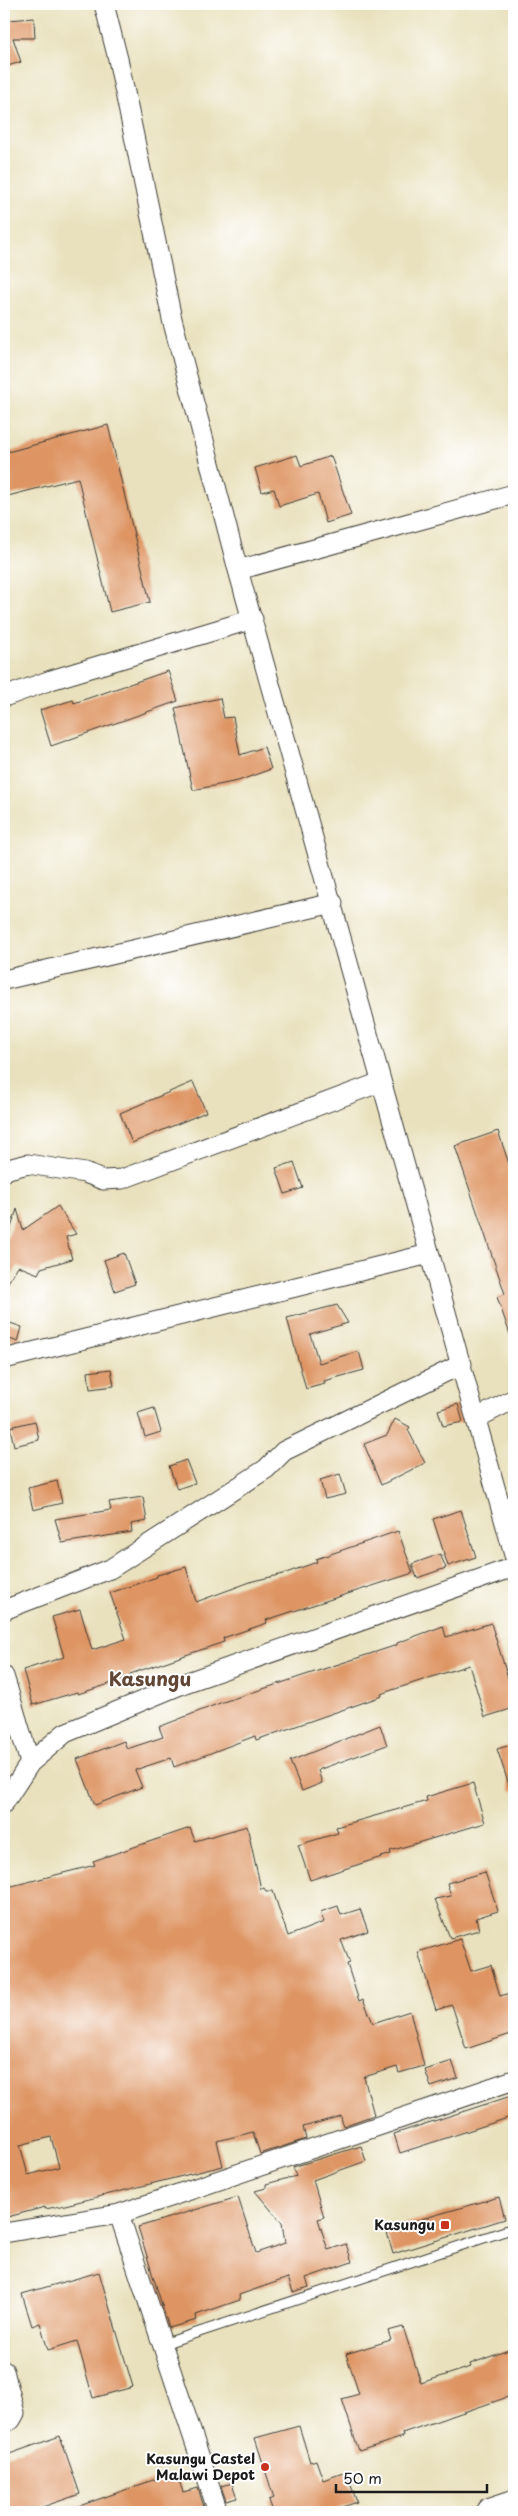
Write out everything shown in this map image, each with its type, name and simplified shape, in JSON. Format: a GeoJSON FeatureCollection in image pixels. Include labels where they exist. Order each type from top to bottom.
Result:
{"type":"FeatureCollection","features":[{"type":"Feature","properties":{"kind":"main road"},"geometry":{"type":"LineString","coordinates":[[490,2512],[514,2504]]}},
{"type":"Feature","properties":{"kind":"street"},"geometry":{"type":"LineString","coordinates":[[104,4],[118,59],[172,319],[238,570],[333,903],[514,1555]]}},
{"type":"Feature","properties":{"kind":"street"},"geometry":{"type":"LineString","coordinates":[[238,570],[514,494]]}},
{"type":"Feature","properties":{"kind":"street"},"geometry":{"type":"LineString","coordinates":[[4,697],[51,680],[253,619]]}},
{"type":"Feature","properties":{"kind":"street"},"geometry":{"type":"LineString","coordinates":[[4,980],[333,903]]}},
{"type":"Feature","properties":{"kind":"street"},"geometry":{"type":"LineString","coordinates":[[4,1172],[8,1169],[28,1164],[85,1173],[103,1180],[122,1179],[382,1082]]}},
{"type":"Feature","properties":{"kind":"street"},"geometry":{"type":"LineString","coordinates":[[4,1359],[429,1254]]}},
{"type":"Feature","properties":{"kind":"street"},"geometry":{"type":"LineString","coordinates":[[4,1610],[110,1569],[266,1469],[284,1451],[462,1364]]}},
{"type":"Feature","properties":{"kind":"street"},"geometry":{"type":"LineString","coordinates":[[477,1418],[514,1399]]}},
{"type":"Feature","properties":{"kind":"street"},"geometry":{"type":"LineString","coordinates":[[4,1803],[30,1763],[64,1733],[185,1683],[514,1567]]}},
{"type":"Feature","properties":{"kind":"street"},"geometry":{"type":"LineString","coordinates":[[4,1676],[30,1763]]}},
{"type":"Feature","properties":{"kind":"street"},"geometry":{"type":"LineString","coordinates":[[4,2233],[119,2214],[514,2080]]}},
{"type":"Feature","properties":{"kind":"street"},"geometry":{"type":"LineString","coordinates":[[119,2214],[218,2512]]}},
{"type":"Feature","properties":{"kind":"street"},"geometry":{"type":"LineString","coordinates":[[4,2371],[15,2412],[11,2420],[4,2422]]}},
{"type":"Feature","properties":{"kind":"lane"},"geometry":{"type":"LineString","coordinates":[[163,2344],[514,2228]]}},
{"type":"Feature","properties":{"kind":"building"},"geometry":{"type":"Polygon","coordinates":[[[6,18],[7,20],[34,18],[35,38],[13,38],[21,62],[4,67],[4,19],[6,18]]]}},
{"type":"Feature","properties":{"kind":"building"},"geometry":{"type":"Polygon","coordinates":[[[108,425],[150,602],[110,612],[78,478],[4,497],[4,453],[108,425]]]}},
{"type":"Feature","properties":{"kind":"building"},"geometry":{"type":"Polygon","coordinates":[[[297,455],[301,466],[331,456],[351,515],[326,523],[318,494],[279,506],[274,489],[262,492],[255,468],[297,455]]]}},
{"type":"Feature","properties":{"kind":"building"},"geometry":{"type":"Polygon","coordinates":[[[168,671],[178,701],[51,746],[40,710],[73,700],[74,703],[168,671]]]}},
{"type":"Feature","properties":{"kind":"building"},"geometry":{"type":"Polygon","coordinates":[[[220,698],[224,718],[233,717],[240,755],[264,747],[271,769],[238,781],[193,790],[175,708],[220,698]]]}},
{"type":"Feature","properties":{"kind":"building"},"geometry":{"type":"Polygon","coordinates":[[[193,1082],[206,1112],[132,1143],[120,1113],[193,1082]]]}},
{"type":"Feature","properties":{"kind":"building"},"geometry":{"type":"Polygon","coordinates":[[[498,1131],[514,1179],[514,1340],[512,1340],[497,1297],[505,1294],[455,1146],[498,1131]]]}},
{"type":"Feature","properties":{"kind":"building"},"geometry":{"type":"Polygon","coordinates":[[[294,1162],[303,1188],[285,1194],[276,1168],[294,1162]]]}},
{"type":"Feature","properties":{"kind":"building"},"geometry":{"type":"Polygon","coordinates":[[[58,1206],[76,1234],[66,1237],[72,1259],[41,1268],[38,1274],[18,1266],[4,1289],[4,1249],[17,1209],[23,1230],[58,1206]]]}},
{"type":"Feature","properties":{"kind":"building"},"geometry":{"type":"Polygon","coordinates":[[[124,1253],[135,1284],[115,1291],[104,1260],[124,1253]]]}},
{"type":"Feature","properties":{"kind":"building"},"geometry":{"type":"Polygon","coordinates":[[[337,1305],[348,1323],[310,1334],[319,1363],[359,1351],[364,1370],[324,1381],[325,1384],[306,1389],[287,1318],[337,1305]]]}},
{"type":"Feature","properties":{"kind":"building"},"geometry":{"type":"Polygon","coordinates":[[[4,1321],[22,1327],[18,1342],[4,1337],[4,1321]]]}},
{"type":"Feature","properties":{"kind":"building"},"geometry":{"type":"Polygon","coordinates":[[[111,1369],[114,1386],[90,1389],[88,1372],[111,1369]]]}},
{"type":"Feature","properties":{"kind":"building"},"geometry":{"type":"Polygon","coordinates":[[[458,1404],[463,1422],[443,1426],[438,1410],[458,1404]]]}},
{"type":"Feature","properties":{"kind":"building"},"geometry":{"type":"Polygon","coordinates":[[[154,1408],[161,1432],[145,1437],[138,1413],[154,1408]]]}},
{"type":"Feature","properties":{"kind":"building"},"geometry":{"type":"Polygon","coordinates":[[[395,1419],[410,1427],[408,1430],[425,1463],[381,1485],[364,1444],[387,1435],[395,1419]]]}},
{"type":"Feature","properties":{"kind":"building"},"geometry":{"type":"Polygon","coordinates":[[[35,1421],[39,1440],[14,1446],[10,1427],[35,1421]]]}},
{"type":"Feature","properties":{"kind":"building"},"geometry":{"type":"Polygon","coordinates":[[[186,1460],[195,1483],[177,1489],[169,1466],[186,1460]]]}},
{"type":"Feature","properties":{"kind":"building"},"geometry":{"type":"Polygon","coordinates":[[[340,1474],[346,1494],[325,1499],[320,1480],[340,1474]]]}},
{"type":"Feature","properties":{"kind":"building"},"geometry":{"type":"Polygon","coordinates":[[[57,1481],[62,1503],[33,1510],[28,1488],[57,1481]]]}},
{"type":"Feature","properties":{"kind":"building"},"geometry":{"type":"Polygon","coordinates":[[[143,1497],[147,1521],[131,1524],[132,1532],[62,1543],[55,1519],[111,1510],[109,1502],[143,1497]]]}},
{"type":"Feature","properties":{"kind":"building"},"geometry":{"type":"Polygon","coordinates":[[[461,1510],[476,1557],[448,1566],[433,1519],[461,1510]]]}},
{"type":"Feature","properties":{"kind":"building"},"geometry":{"type":"Polygon","coordinates":[[[398,1531],[413,1573],[266,1620],[267,1623],[223,1638],[224,1642],[130,1674],[131,1677],[78,1694],[77,1692],[33,1705],[23,1670],[64,1657],[52,1617],[80,1609],[92,1650],[126,1639],[110,1593],[157,1577],[157,1575],[186,1567],[196,1602],[253,1581],[283,1574],[317,1562],[316,1559],[398,1531]]]}},
{"type":"Feature","properties":{"kind":"building"},"geometry":{"type":"Polygon","coordinates":[[[440,1554],[446,1568],[417,1578],[412,1564],[440,1554]]]}},
{"type":"Feature","properties":{"kind":"building"},"geometry":{"type":"Polygon","coordinates":[[[491,1623],[514,1697],[514,1708],[485,1717],[469,1665],[386,1692],[381,1694],[382,1696],[256,1740],[255,1736],[174,1767],[171,1758],[135,1770],[142,1787],[95,1805],[77,1759],[124,1741],[127,1749],[163,1737],[159,1727],[220,1703],[397,1645],[397,1643],[443,1626],[446,1637],[491,1623]]]}},
{"type":"Feature","properties":{"kind":"building"},"geometry":{"type":"Polygon","coordinates":[[[380,1725],[387,1745],[318,1770],[322,1783],[302,1791],[290,1761],[380,1725]]]}},
{"type":"Feature","properties":{"kind":"building"},"geometry":{"type":"Polygon","coordinates":[[[514,1744],[514,1791],[511,1791],[497,1749],[514,1744]]]}},
{"type":"Feature","properties":{"kind":"building"},"geometry":{"type":"Polygon","coordinates":[[[473,1783],[485,1823],[390,1851],[391,1854],[310,1880],[298,1845],[338,1833],[336,1827],[427,1801],[426,1797],[473,1783]]]}},
{"type":"Feature","properties":{"kind":"building"},"geometry":{"type":"Polygon","coordinates":[[[247,1826],[261,1889],[273,1891],[288,1936],[324,1922],[320,1912],[338,1906],[341,1915],[360,1909],[368,1931],[341,1940],[350,1963],[347,1964],[359,2001],[363,1999],[373,2023],[410,2011],[424,2066],[399,2073],[397,2067],[364,2077],[374,2115],[343,2126],[341,2116],[303,2127],[306,2139],[260,2154],[253,2132],[217,2141],[223,2166],[4,2218],[4,1961],[8,1961],[4,1943],[4,1888],[95,1865],[93,1861],[190,1828],[195,1841],[247,1826]],[[51,2137],[20,2145],[28,2175],[59,2167],[51,2137]]]}},
{"type":"Feature","properties":{"kind":"building"},"geometry":{"type":"Polygon","coordinates":[[[485,1872],[498,1911],[476,1918],[479,1930],[450,1938],[435,1899],[451,1896],[447,1883],[485,1872]]]}},
{"type":"Feature","properties":{"kind":"building"},"geometry":{"type":"Polygon","coordinates":[[[460,1939],[471,1971],[491,1965],[500,1996],[514,1992],[514,2033],[466,2049],[452,2005],[436,2010],[418,1952],[460,1939]]]}},
{"type":"Feature","properties":{"kind":"building"},"geometry":{"type":"Polygon","coordinates":[[[452,2061],[458,2078],[431,2087],[425,2070],[452,2061]]]}},
{"type":"Feature","properties":{"kind":"building"},"geometry":{"type":"Polygon","coordinates":[[[514,2095],[514,2116],[400,2153],[394,2134],[514,2095]]]}},
{"type":"Feature","properties":{"kind":"building"},"geometry":{"type":"Polygon","coordinates":[[[361,2146],[366,2161],[313,2180],[324,2217],[318,2219],[328,2250],[346,2244],[352,2262],[306,2278],[309,2287],[293,2292],[288,2278],[239,2295],[240,2300],[196,2315],[197,2320],[169,2328],[138,2227],[238,2197],[256,2253],[285,2243],[282,2223],[255,2191],[266,2188],[266,2184],[296,2176],[293,2167],[361,2146]]]}},
{"type":"Feature","properties":{"kind":"building"},"geometry":{"type":"Polygon","coordinates":[[[499,2197],[505,2219],[393,2254],[386,2229],[499,2197]]]}},
{"type":"Feature","properties":{"kind":"building"},"geometry":{"type":"Polygon","coordinates":[[[99,2272],[133,2387],[93,2398],[77,2341],[48,2350],[40,2323],[32,2326],[22,2294],[99,2272]]]}},
{"type":"Feature","properties":{"kind":"building"},"geometry":{"type":"Polygon","coordinates":[[[403,2327],[421,2383],[471,2367],[470,2364],[514,2348],[514,2395],[402,2433],[403,2437],[359,2451],[342,2399],[359,2394],[346,2354],[391,2340],[388,2331],[403,2327]]]}},
{"type":"Feature","properties":{"kind":"building"},"geometry":{"type":"Polygon","coordinates":[[[299,2426],[310,2462],[316,2460],[323,2480],[346,2472],[357,2502],[329,2512],[273,2512],[269,2500],[274,2498],[255,2438],[299,2426]]]}},
{"type":"Feature","properties":{"kind":"building"},"geometry":{"type":"Polygon","coordinates":[[[60,2436],[80,2494],[28,2512],[4,2512],[4,2456],[60,2436]]]}},
{"type":"Feature","properties":{"kind":"building"},"geometry":{"type":"Polygon","coordinates":[[[176,2472],[183,2492],[198,2488],[204,2507],[183,2512],[68,2512],[68,2510],[176,2472]]]}},
{"type":"Feature","properties":{"kind":"building"},"geometry":{"type":"Polygon","coordinates":[[[232,2483],[237,2498],[226,2501],[221,2486],[232,2483]]]}},
{"type":"Feature","properties":{"kind":"place","name":"Kasungu"},"geometry":{"type":"Point","coordinates":[445,2225]}},
{"type":"Feature","properties":{"kind":"place","name":"Kasungu Castel Malawi Depot"},"geometry":{"type":"Point","coordinates":[265,2467]}},
{"type":"Feature","properties":{"kind":"district","name":"Kasungu"},"geometry":{"type":"Point","coordinates":[150,1679]}}]}
